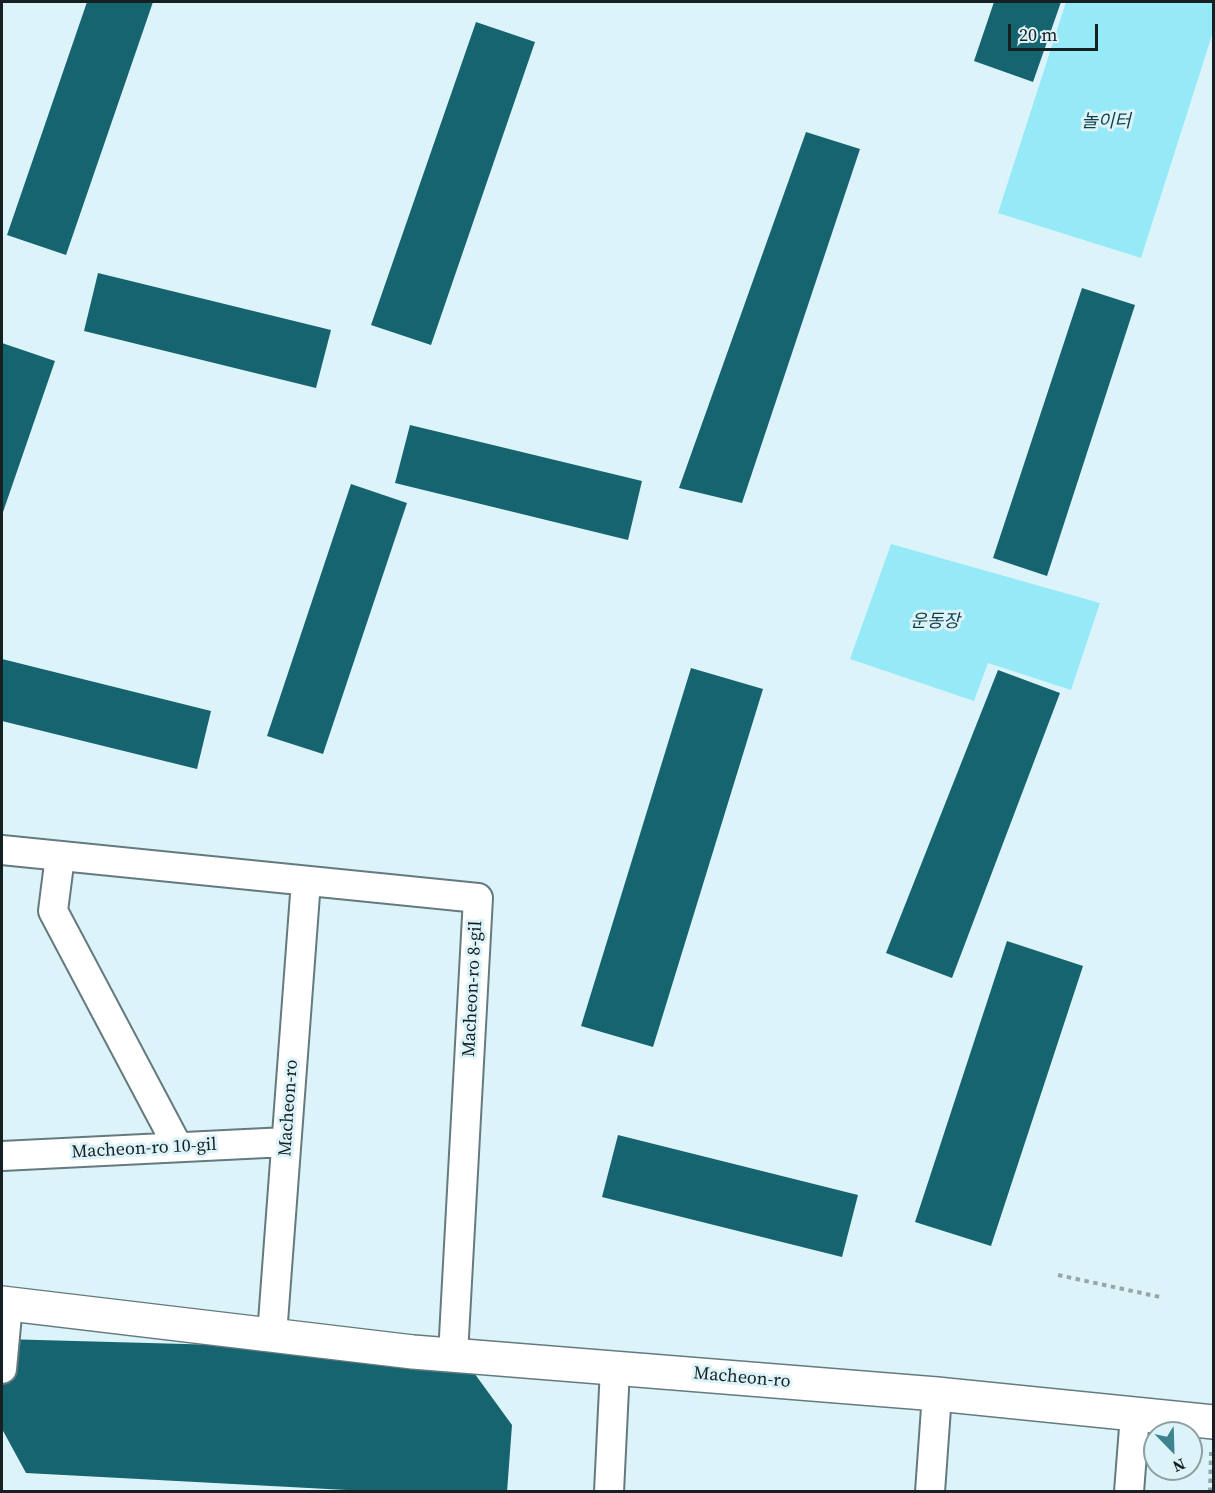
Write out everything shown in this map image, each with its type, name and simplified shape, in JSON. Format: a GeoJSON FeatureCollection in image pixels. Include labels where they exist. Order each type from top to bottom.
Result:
{"type":"FeatureCollection","features":[{"type":"Feature","properties":{"kind":"street","name":"Macheon-ro 8-gil"},"geometry":{"type":"LineString","coordinates":[[2,850],[478,898],[453,1355]]}},
{"type":"Feature","properties":{"kind":"street"},"geometry":{"type":"LineString","coordinates":[[60,856],[52,912],[178,1147]]}},
{"type":"Feature","properties":{"kind":"street","name":"Macheon-ro"},"geometry":{"type":"LineString","coordinates":[[272,1335],[306,881]]}},
{"type":"Feature","properties":{"kind":"street","name":"Macheon-ro 10-gil"},"geometry":{"type":"LineString","coordinates":[[2,1156],[286,1142]]}},
{"type":"Feature","properties":{"kind":"street","name":"Macheon-ro"},"geometry":{"type":"LineString","coordinates":[[2,1369],[5,1303],[453,1355],[937,1394],[1214,1422]]}},
{"type":"Feature","properties":{"kind":"street"},"geometry":{"type":"LineString","coordinates":[[609,1491],[615,1368]]}},
{"type":"Feature","properties":{"kind":"street"},"geometry":{"type":"LineString","coordinates":[[930,1491],[937,1394]]}},
{"type":"Feature","properties":{"kind":"street"},"geometry":{"type":"LineString","coordinates":[[1129,1491],[1135,1414]]}},
{"type":"Feature","properties":{"kind":"path"},"geometry":{"type":"LineString","coordinates":[[1058,1275],[1160,1298]]}},
{"type":"Feature","properties":{"kind":"green space","name":"놀이터"},"geometry":{"type":"Polygon","coordinates":[[[1066,2],[1213,2],[1213,32],[1141,258],[998,213],[1066,2]]]}},
{"type":"Feature","properties":{"kind":"green space","name":"운동장"},"geometry":{"type":"Polygon","coordinates":[[[891,544],[1100,603],[1071,690],[988,663],[974,701],[850,659],[891,544]]]}},
{"type":"Feature","properties":{"kind":"building"},"geometry":{"type":"Polygon","coordinates":[[[87,2],[153,2],[66,255],[7,235],[87,2]]]}},
{"type":"Feature","properties":{"kind":"building"},"geometry":{"type":"Polygon","coordinates":[[[994,2],[1061,2],[1033,82],[974,61],[994,2]]]}},
{"type":"Feature","properties":{"kind":"building"},"geometry":{"type":"Polygon","coordinates":[[[476,22],[535,42],[431,345],[371,325],[476,22]]]}},
{"type":"Feature","properties":{"kind":"building"},"geometry":{"type":"Polygon","coordinates":[[[806,132],[860,149],[742,503],[679,488],[806,132]]]}},
{"type":"Feature","properties":{"kind":"building"},"geometry":{"type":"Polygon","coordinates":[[[98,273],[331,330],[316,388],[84,331],[98,273]]]}},
{"type":"Feature","properties":{"kind":"building"},"geometry":{"type":"Polygon","coordinates":[[[1082,288],[1135,305],[1047,576],[993,558],[1082,288]]]}},
{"type":"Feature","properties":{"kind":"building"},"geometry":{"type":"Polygon","coordinates":[[[2,343],[55,361],[2,515],[2,343]]]}},
{"type":"Feature","properties":{"kind":"building"},"geometry":{"type":"Polygon","coordinates":[[[410,425],[642,481],[628,540],[395,483],[410,425]]]}},
{"type":"Feature","properties":{"kind":"building"},"geometry":{"type":"Polygon","coordinates":[[[351,484],[407,503],[323,754],[267,736],[351,484]]]}},
{"type":"Feature","properties":{"kind":"building"},"geometry":{"type":"Polygon","coordinates":[[[2,659],[211,711],[197,769],[2,721],[2,659]]]}},
{"type":"Feature","properties":{"kind":"building"},"geometry":{"type":"Polygon","coordinates":[[[691,668],[763,689],[653,1047],[581,1026],[691,668]]]}},
{"type":"Feature","properties":{"kind":"building"},"geometry":{"type":"Polygon","coordinates":[[[998,670],[1060,693],[952,978],[886,953],[998,670]]]}},
{"type":"Feature","properties":{"kind":"building"},"geometry":{"type":"Polygon","coordinates":[[[1007,941],[1083,966],[991,1246],[915,1222],[1007,941]]]}},
{"type":"Feature","properties":{"kind":"building"},"geometry":{"type":"Polygon","coordinates":[[[618,1135],[858,1195],[842,1257],[602,1197],[618,1135]]]}},
{"type":"Feature","properties":{"kind":"building"},"geometry":{"type":"Polygon","coordinates":[[[2,1339],[294,1347],[472,1370],[512,1425],[507,1492],[384,1492],[26,1473],[2,1429],[2,1339]]]}}]}
